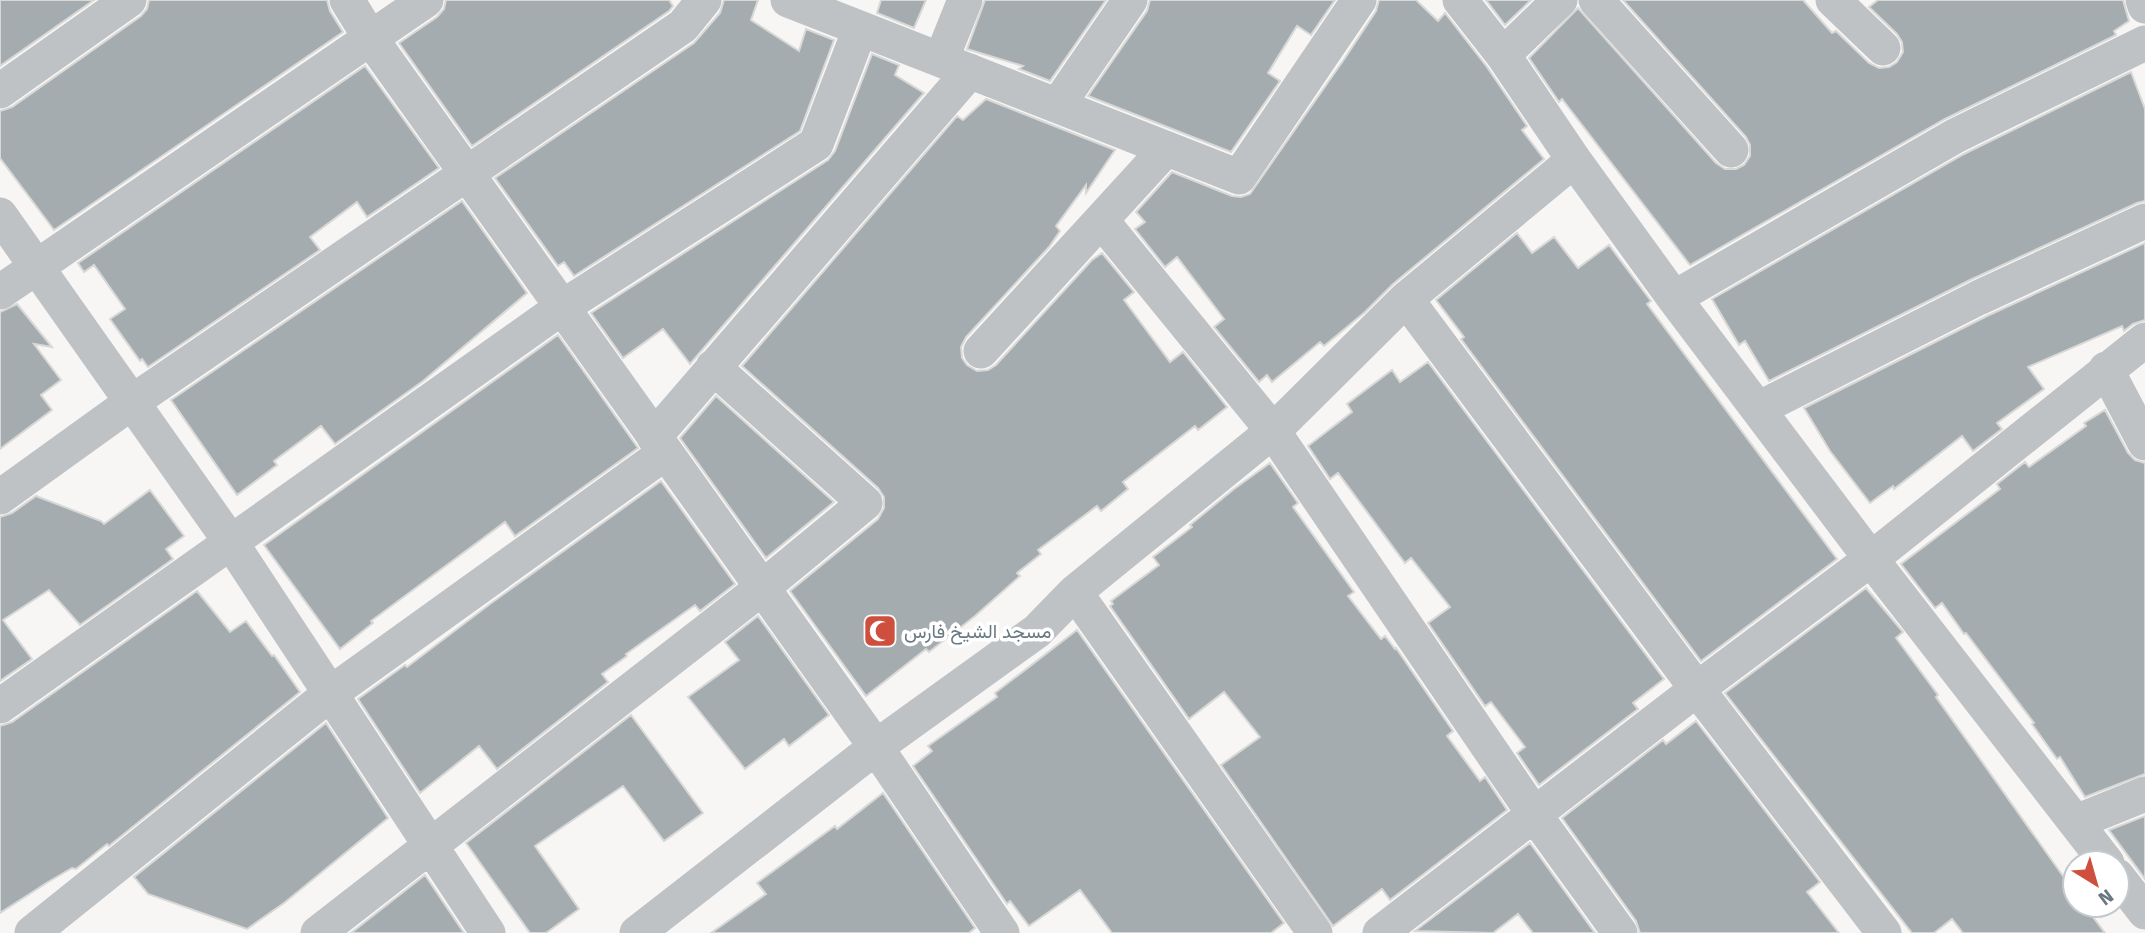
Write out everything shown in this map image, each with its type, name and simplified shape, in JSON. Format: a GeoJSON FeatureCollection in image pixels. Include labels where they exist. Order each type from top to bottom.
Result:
{"type":"FeatureCollection","features":[{"type":"Feature","properties":{"kind":"street"},"geometry":{"type":"LineString","coordinates":[[0,92],[129,0]]}},
{"type":"Feature","properties":{"kind":"street"},"geometry":{"type":"LineString","coordinates":[[347,0],[371,39],[561,308],[876,747],[1002,933]]}},
{"type":"Feature","properties":{"kind":"street"},"geometry":{"type":"LineString","coordinates":[[0,292],[426,0]]}},
{"type":"Feature","properties":{"kind":"street"},"geometry":{"type":"LineString","coordinates":[[0,497],[132,402],[683,26],[704,0]]}},
{"type":"Feature","properties":{"kind":"street"},"geometry":{"type":"LineString","coordinates":[[788,0],[1239,177],[1359,0]]}},
{"type":"Feature","properties":{"kind":"street"},"geometry":{"type":"LineString","coordinates":[[32,933],[331,693],[659,445],[713,367],[956,66],[965,0]]}},
{"type":"Feature","properties":{"kind":"street"},"geometry":{"type":"LineString","coordinates":[[1058,105],[1129,0]]}},
{"type":"Feature","properties":{"kind":"street"},"geometry":{"type":"LineString","coordinates":[[1460,0],[1503,55],[1574,160],[1674,298],[1871,559],[2096,849]]}},
{"type":"Feature","properties":{"kind":"street"},"geometry":{"type":"LineString","coordinates":[[1503,55],[1560,0]]}},
{"type":"Feature","properties":{"kind":"street"},"geometry":{"type":"LineString","coordinates":[[1597,0],[1731,150]]}},
{"type":"Feature","properties":{"kind":"street"},"geometry":{"type":"LineString","coordinates":[[2143,0],[2145,6]]}},
{"type":"Feature","properties":{"kind":"street"},"geometry":{"type":"LineString","coordinates":[[1841,2],[1883,48]]}},
{"type":"Feature","properties":{"kind":"street"},"geometry":{"type":"LineString","coordinates":[[0,706],[561,308],[817,144],[860,29]]}},
{"type":"Feature","properties":{"kind":"street"},"geometry":{"type":"LineString","coordinates":[[1674,298],[1955,136],[2145,43]]}},
{"type":"Feature","properties":{"kind":"street"},"geometry":{"type":"LineString","coordinates":[[981,351],[1166,149]]}},
{"type":"Feature","properties":{"kind":"street"},"geometry":{"type":"LineString","coordinates":[[637,933],[876,747],[1037,631],[1075,592],[1273,430],[1406,299],[1574,160]]}},
{"type":"Feature","properties":{"kind":"street"},"geometry":{"type":"LineString","coordinates":[[0,215],[230,541],[488,933]]}},
{"type":"Feature","properties":{"kind":"street"},"geometry":{"type":"LineString","coordinates":[[1101,220],[1273,430],[1534,814],[1620,933]]}},
{"type":"Feature","properties":{"kind":"street"},"geometry":{"type":"LineString","coordinates":[[1758,410],[1978,298],[2145,221]]}},
{"type":"Feature","properties":{"kind":"street"},"geometry":{"type":"LineString","coordinates":[[1406,299],[1697,689],[1884,933]]}},
{"type":"Feature","properties":{"kind":"street"},"geometry":{"type":"LineString","coordinates":[[1380,933],[1871,559],[2145,340]]}},
{"type":"Feature","properties":{"kind":"street"},"geometry":{"type":"LineString","coordinates":[[318,933],[762,588],[865,503],[713,367]]}},
{"type":"Feature","properties":{"kind":"street"},"geometry":{"type":"LineString","coordinates":[[2106,369],[2145,443]]}},
{"type":"Feature","properties":{"kind":"street"},"geometry":{"type":"LineString","coordinates":[[1075,592],[1315,933]]}},
{"type":"Feature","properties":{"kind":"street"},"geometry":{"type":"LineString","coordinates":[[2076,822],[2145,794]]}},
{"type":"Feature","properties":{"kind":"street"},"geometry":{"type":"LineString","coordinates":[[2131,894],[2145,912]]}},
{"type":"Feature","properties":{"kind":"building"},"geometry":{"type":"Polygon","coordinates":[[[0,0],[94,0],[0,66],[0,0]]]}},
{"type":"Feature","properties":{"kind":"building"},"geometry":{"type":"Polygon","coordinates":[[[149,0],[327,0],[330,11],[343,32],[54,230],[0,158],[0,111],[12,107],[141,16],[147,9],[149,0]]]}},
{"type":"Feature","properties":{"kind":"building"},"geometry":{"type":"Polygon","coordinates":[[[446,0],[669,0],[673,6],[472,146],[399,43],[437,17],[444,9],[446,0]]]}},
{"type":"Feature","properties":{"kind":"building"},"geometry":{"type":"Polygon","coordinates":[[[724,0],[758,0],[751,20],[799,51],[806,29],[834,40],[800,131],[574,276],[564,262],[558,266],[495,178],[694,43],[720,13],[724,0]]]}},
{"type":"Feature","properties":{"kind":"building"},"geometry":{"type":"Polygon","coordinates":[[[881,0],[926,0],[914,28],[877,13],[881,0]]]}},
{"type":"Feature","properties":{"kind":"building"},"geometry":{"type":"Polygon","coordinates":[[[985,0],[1106,0],[1050,81],[1019,69],[1023,66],[967,49],[985,0]]]}},
{"type":"Feature","properties":{"kind":"building"},"geometry":{"type":"Polygon","coordinates":[[[1150,0],[1335,0],[1311,35],[1297,26],[1268,73],[1280,81],[1231,152],[1088,96],[1147,11],[1150,0]]]}},
{"type":"Feature","properties":{"kind":"building"},"geometry":{"type":"Polygon","coordinates":[[[1379,0],[1416,0],[1438,21],[1445,13],[1487,67],[1527,126],[1522,130],[1544,159],[1393,284],[1365,312],[1324,346],[1320,342],[1272,382],[1267,375],[1259,382],[1214,327],[1224,319],[1177,257],[1165,267],[1135,229],[1145,222],[1136,212],[1172,172],[1232,196],[1250,194],[1345,58],[1376,11],[1379,0]]]}},
{"type":"Feature","properties":{"kind":"building"},"geometry":{"type":"Polygon","coordinates":[[[1486,0],[1531,0],[1505,25],[1486,0]]]}},
{"type":"Feature","properties":{"kind":"building"},"geometry":{"type":"Polygon","coordinates":[[[1623,0],[1803,0],[1832,33],[1836,31],[1869,63],[1879,68],[1889,67],[1897,62],[1903,52],[1902,42],[1897,34],[1869,7],[1878,0],[2123,0],[2129,21],[2114,31],[2116,35],[1945,119],[1690,265],[1562,99],[1559,102],[1529,58],[1578,8],[1716,163],[1725,169],[1736,169],[1744,165],[1750,156],[1750,145],[1746,137],[1623,0]]]}},
{"type":"Feature","properties":{"kind":"building"},"geometry":{"type":"Polygon","coordinates":[[[872,54],[899,65],[895,75],[924,93],[690,364],[663,329],[623,358],[591,313],[828,160],[835,151],[872,54]]]}},
{"type":"Feature","properties":{"kind":"building"},"geometry":{"type":"Polygon","coordinates":[[[365,66],[439,168],[367,217],[357,202],[310,237],[320,250],[148,367],[142,359],[140,361],[110,319],[125,309],[94,265],[84,272],[78,263],[365,66]]]}},
{"type":"Feature","properties":{"kind":"building"},"geometry":{"type":"Polygon","coordinates":[[[2131,72],[2145,109],[2145,201],[1970,280],[1769,381],[1745,341],[1739,345],[1712,299],[1964,154],[2131,72]]]}},
{"type":"Feature","properties":{"kind":"building"},"geometry":{"type":"Polygon","coordinates":[[[986,99],[1115,150],[1086,193],[1086,185],[1056,226],[1060,231],[1049,247],[966,337],[961,347],[962,358],[967,365],[977,371],[988,370],[996,365],[1092,260],[1102,253],[1134,292],[1124,300],[1170,362],[1183,352],[1227,407],[1198,430],[1195,426],[1123,482],[1128,489],[1101,511],[1097,506],[1038,550],[1041,554],[1017,573],[1020,576],[975,616],[929,652],[926,649],[866,696],[790,591],[878,519],[884,508],[884,497],[878,488],[742,366],[957,116],[963,120],[986,99]]]}},
{"type":"Feature","properties":{"kind":"building"},"geometry":{"type":"Polygon","coordinates":[[[462,201],[527,293],[423,381],[335,444],[321,426],[274,461],[277,465],[237,495],[171,400],[462,201]]]}},
{"type":"Feature","properties":{"kind":"building"},"geometry":{"type":"Polygon","coordinates":[[[1517,233],[1532,253],[1554,237],[1578,268],[1609,245],[1651,301],[1647,304],[1837,559],[1701,661],[1461,339],[1464,337],[1436,300],[1517,233]]]}},
{"type":"Feature","properties":{"kind":"building"},"geometry":{"type":"Polygon","coordinates":[[[2145,243],[2145,320],[2124,331],[2122,326],[2028,367],[2044,389],[1997,423],[2002,429],[1973,451],[1962,436],[1894,489],[1893,486],[1870,503],[1830,451],[1804,408],[1987,316],[2145,243]]]}},
{"type":"Feature","properties":{"kind":"building"},"geometry":{"type":"Polygon","coordinates":[[[17,304],[52,347],[34,344],[61,380],[41,395],[52,410],[0,449],[0,312],[17,304]]]}},
{"type":"Feature","properties":{"kind":"building"},"geometry":{"type":"Polygon","coordinates":[[[558,335],[638,448],[515,536],[505,522],[371,621],[373,623],[340,649],[264,545],[558,335]]]}},
{"type":"Feature","properties":{"kind":"building"},"geometry":{"type":"Polygon","coordinates":[[[1428,362],[1664,679],[1633,703],[1638,709],[1539,785],[1517,753],[1525,747],[1491,702],[1485,706],[1428,623],[1450,607],[1411,558],[1405,563],[1338,473],[1330,479],[1308,446],[1352,412],[1347,404],[1392,370],[1400,382],[1428,362]]]}},
{"type":"Feature","properties":{"kind":"building"},"geometry":{"type":"Polygon","coordinates":[[[716,396],[834,502],[766,558],[680,438],[716,396]]]}},
{"type":"Feature","properties":{"kind":"building"},"geometry":{"type":"Polygon","coordinates":[[[2105,410],[2128,453],[2135,460],[2145,463],[2145,774],[2085,797],[2060,757],[2057,759],[2032,724],[2034,723],[1966,633],[1964,634],[1942,603],[1935,608],[1901,564],[2000,489],[1997,484],[2025,462],[2029,467],[2086,426],[2084,423],[2105,410]]]}},
{"type":"Feature","properties":{"kind":"building"},"geometry":{"type":"Polygon","coordinates":[[[1270,463],[1298,503],[1293,507],[1354,592],[1348,596],[1381,639],[1385,636],[1396,648],[1453,731],[1447,736],[1480,781],[1485,777],[1507,810],[1390,900],[1382,889],[1333,926],[1221,765],[1260,737],[1224,692],[1189,719],[1110,606],[1113,604],[1111,601],[1159,565],[1153,557],[1234,489],[1270,463]]]}},
{"type":"Feature","properties":{"kind":"building"},"geometry":{"type":"Polygon","coordinates":[[[661,481],[735,584],[700,611],[695,605],[626,654],[627,656],[602,674],[608,682],[497,769],[479,746],[420,793],[358,699],[405,665],[407,667],[661,481]]]}},
{"type":"Feature","properties":{"kind":"building"},"geometry":{"type":"Polygon","coordinates":[[[150,490],[184,536],[166,549],[173,559],[80,625],[49,590],[3,620],[32,659],[0,681],[0,517],[12,513],[36,496],[104,524],[150,490]]]}},
{"type":"Feature","properties":{"kind":"building"},"geometry":{"type":"Polygon","coordinates":[[[1866,588],[1903,632],[1896,638],[2061,873],[2061,919],[2094,919],[2105,933],[1963,933],[1952,919],[1934,933],[1912,933],[1725,693],[1866,588]]]}},
{"type":"Feature","properties":{"kind":"building"},"geometry":{"type":"Polygon","coordinates":[[[197,591],[230,632],[246,621],[300,692],[109,846],[107,844],[76,869],[72,868],[0,913],[0,726],[12,722],[197,591]]]}},
{"type":"Feature","properties":{"kind":"building"},"geometry":{"type":"Polygon","coordinates":[[[758,616],[829,715],[789,746],[784,739],[745,769],[688,697],[739,660],[725,642],[758,616]]]}},
{"type":"Feature","properties":{"kind":"building"},"geometry":{"type":"Polygon","coordinates":[[[1077,630],[1284,923],[1271,933],[1112,933],[1080,890],[1029,926],[1010,901],[1007,904],[913,766],[932,751],[928,746],[997,697],[995,693],[1077,630]]]}},
{"type":"Feature","properties":{"kind":"building"},"geometry":{"type":"Polygon","coordinates":[[[631,715],[703,813],[664,841],[623,786],[535,846],[579,909],[546,933],[530,933],[466,843],[631,715]]]}},
{"type":"Feature","properties":{"kind":"building"},"geometry":{"type":"Polygon","coordinates":[[[1696,721],[1820,882],[1807,892],[1839,933],[1640,933],[1636,921],[1562,818],[1663,740],[1666,744],[1696,721]]]}},
{"type":"Feature","properties":{"kind":"building"},"geometry":{"type":"Polygon","coordinates":[[[326,723],[388,818],[284,903],[247,929],[148,894],[134,877],[326,723]]]}},
{"type":"Feature","properties":{"kind":"building"},"geometry":{"type":"Polygon","coordinates":[[[883,793],[975,928],[969,933],[711,933],[766,894],[757,883],[835,826],[837,829],[883,793]]]}},
{"type":"Feature","properties":{"kind":"building"},"geometry":{"type":"Polygon","coordinates":[[[2145,816],[2145,879],[2131,860],[2131,849],[2123,849],[2109,830],[2145,816]]]}},
{"type":"Feature","properties":{"kind":"building"},"geometry":{"type":"Polygon","coordinates":[[[1530,843],[1595,933],[1533,933],[1518,914],[1493,933],[1415,931],[1530,843]]]}},
{"type":"Feature","properties":{"kind":"building"},"geometry":{"type":"Polygon","coordinates":[[[425,875],[464,933],[351,933],[425,875]]]}},
{"type":"Feature","properties":{"kind":"place","name":"مسجد الشيخ فارس"},"geometry":{"type":"Point","coordinates":[880,631]}}]}
